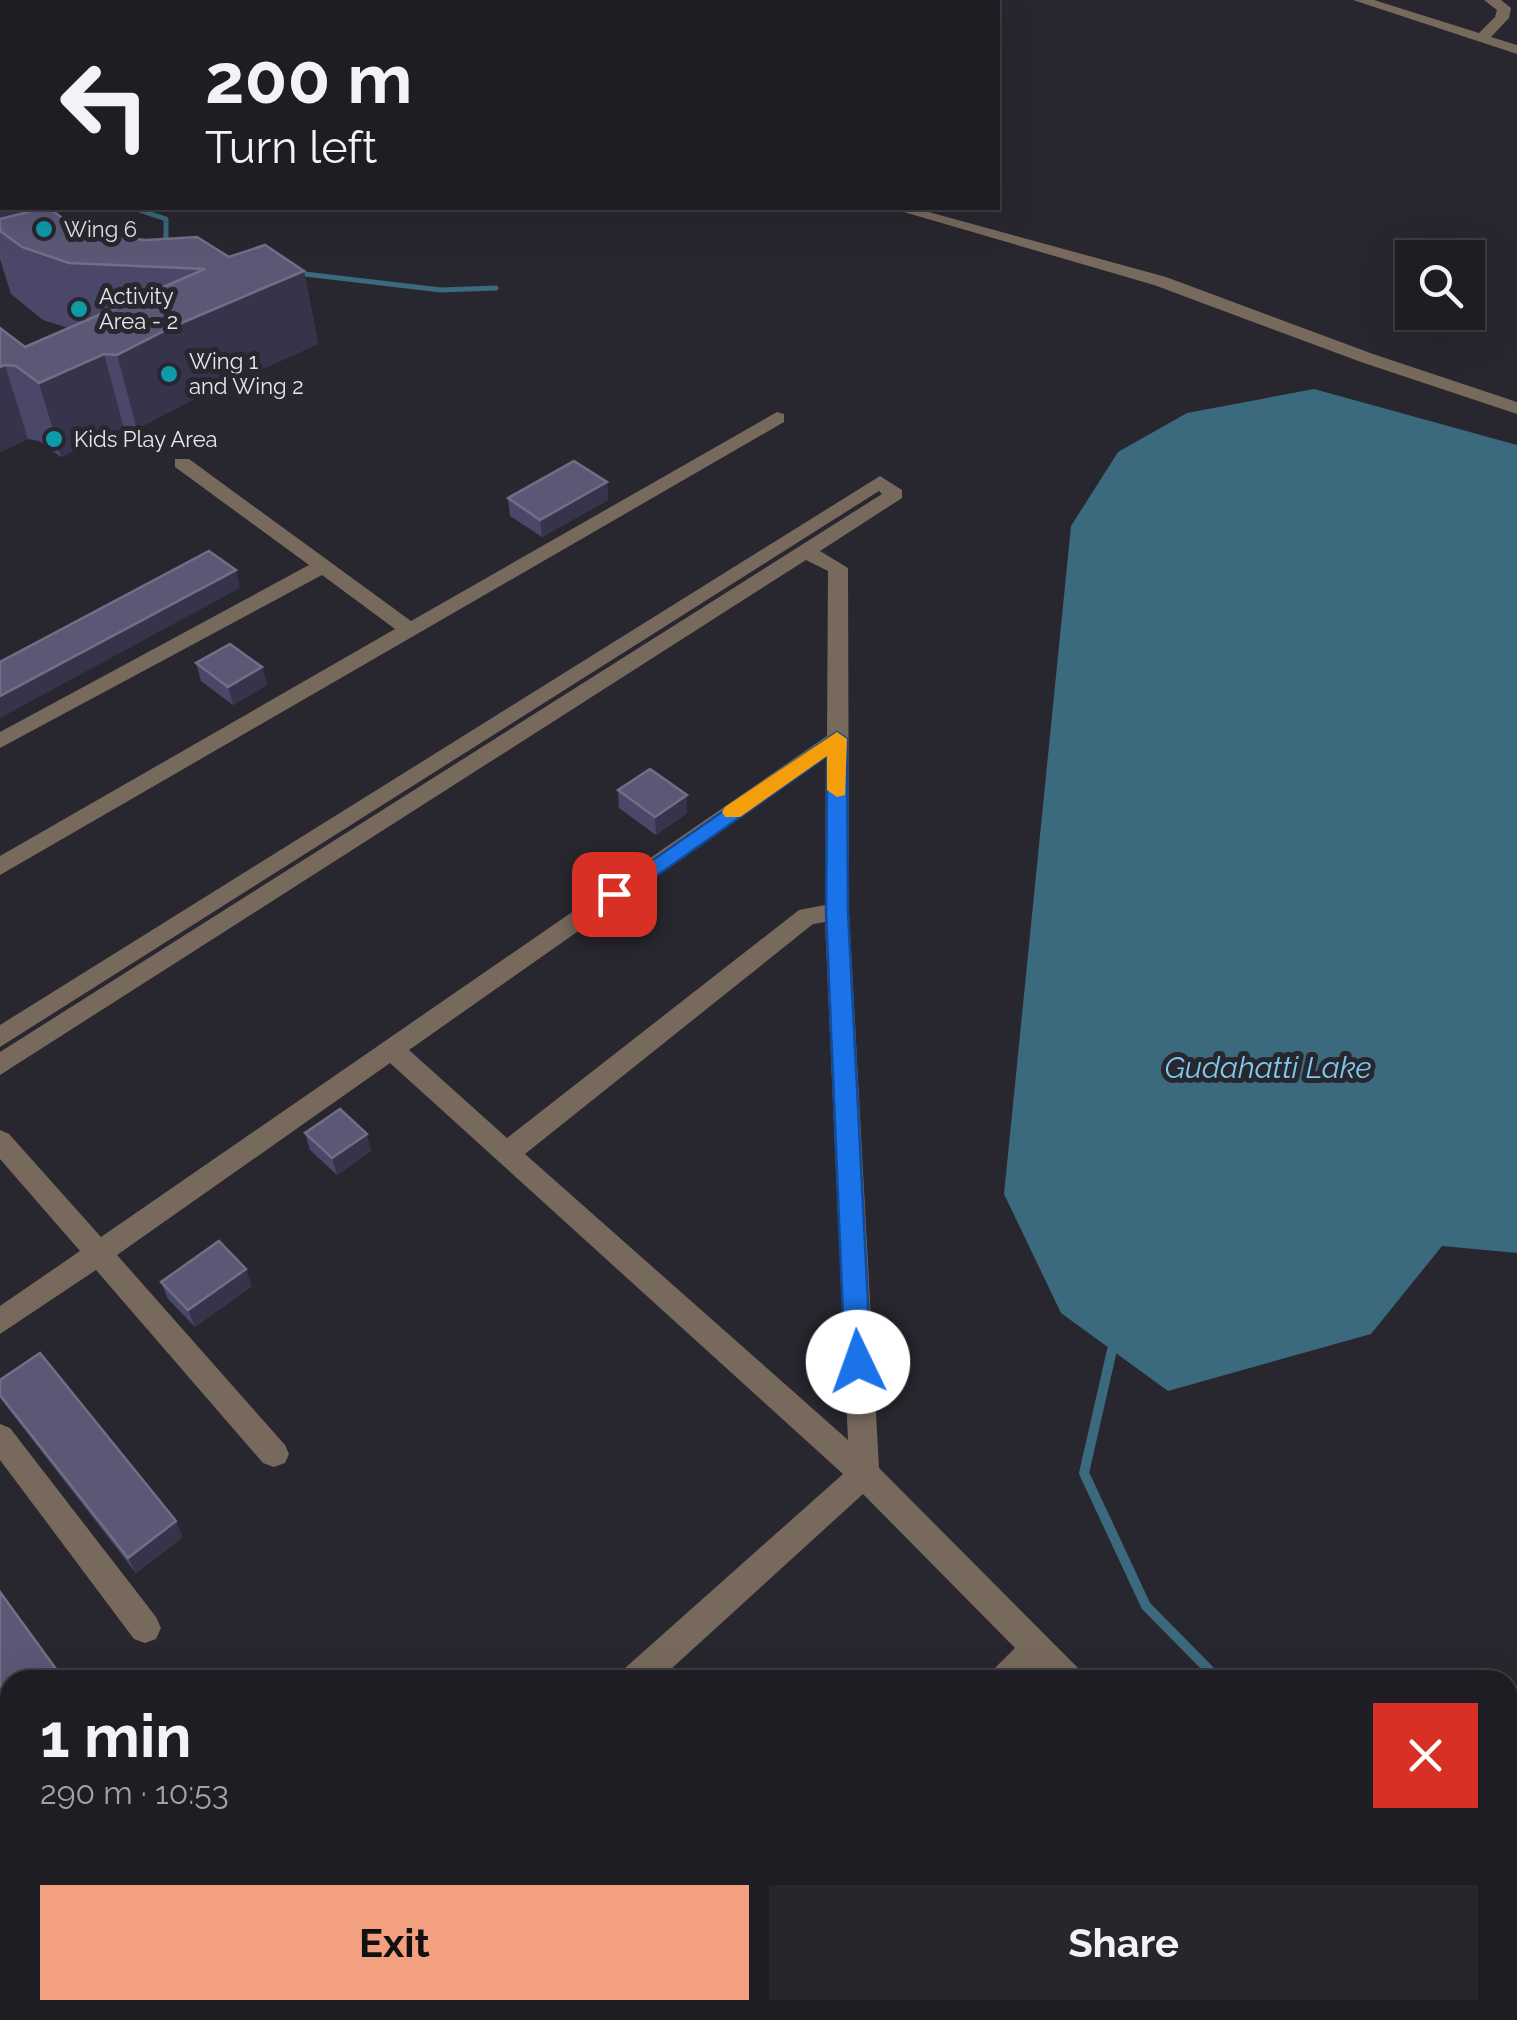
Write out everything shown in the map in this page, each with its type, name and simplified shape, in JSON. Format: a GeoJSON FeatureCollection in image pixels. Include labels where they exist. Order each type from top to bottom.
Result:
{"type":"FeatureCollection","features":[{"type":"Feature","properties":{"kind":"street"},"geometry":{"type":"LineString","coordinates":[[1360,0],[1517,50]]}},
{"type":"Feature","properties":{"kind":"street"},"geometry":{"type":"LineString","coordinates":[[1481,39],[1502,18],[1504,8],[1490,0]]}},
{"type":"Feature","properties":{"kind":"street"},"geometry":{"type":"LineString","coordinates":[[905,210],[1160,281],[1367,358],[1517,408]]}},
{"type":"Feature","properties":{"kind":"street"},"geometry":{"type":"LineString","coordinates":[[0,867],[777,418]]}},
{"type":"Feature","properties":{"kind":"street"},"geometry":{"type":"LineString","coordinates":[[182,463],[410,630]]}},
{"type":"Feature","properties":{"kind":"street"},"geometry":{"type":"LineString","coordinates":[[0,1037],[880,482],[895,494],[0,1065]]}},
{"type":"Feature","properties":{"kind":"street"},"geometry":{"type":"LineString","coordinates":[[805,551],[838,568],[837,912],[864,1474]]}},
{"type":"Feature","properties":{"kind":"street"},"geometry":{"type":"LineString","coordinates":[[0,742],[323,566]]}},
{"type":"Feature","properties":{"kind":"street"},"geometry":{"type":"LineString","coordinates":[[0,1322],[837,739]]}},
{"type":"Feature","properties":{"kind":"street"},"geometry":{"type":"LineString","coordinates":[[506,1153],[807,916],[837,912]]}},
{"type":"Feature","properties":{"kind":"street"},"geometry":{"type":"LineString","coordinates":[[392,1050],[864,1474],[1058,1670]]}},
{"type":"Feature","properties":{"kind":"street"},"geometry":{"type":"LineString","coordinates":[[0,1141],[274,1454]]}},
{"type":"Feature","properties":{"kind":"street"},"geometry":{"type":"LineString","coordinates":[[0,1437],[146,1628]]}},
{"type":"Feature","properties":{"kind":"street"},"geometry":{"type":"LineString","coordinates":[[646,1670],[864,1474]]}},
{"type":"Feature","properties":{"kind":"street"},"geometry":{"type":"LineString","coordinates":[[1014,1670],[1037,1648]]}},
{"type":"Feature","properties":{"kind":"water","name":"Gudahatti Lake"},"geometry":{"type":"Polygon","coordinates":[[[1314,389],[1517,445],[1517,1253],[1442,1246],[1371,1334],[1168,1391],[1061,1313],[1004,1194],[1071,526],[1118,452],[1187,413],[1314,389]]]}},
{"type":"Feature","properties":{"kind":"building"},"geometry":{"type":"Polygon","coordinates":[[[52,210],[73,226],[113,237],[197,237],[229,257],[265,245],[304,271],[172,327],[117,355],[104,354],[39,383],[16,366],[0,367],[0,328],[25,347],[205,269],[69,263],[22,247],[0,231],[0,219],[52,210]]]}},
{"type":"Feature","properties":{"kind":"building"},"geometry":{"type":"Polygon","coordinates":[[[574,461],[607,482],[540,520],[508,498],[574,461]]]}},
{"type":"Feature","properties":{"kind":"building"},"geometry":{"type":"Polygon","coordinates":[[[209,551],[236,570],[0,696],[0,662],[209,551]]]}},
{"type":"Feature","properties":{"kind":"building"},"geometry":{"type":"Polygon","coordinates":[[[230,644],[262,667],[228,687],[196,663],[230,644]]]}},
{"type":"Feature","properties":{"kind":"building"},"geometry":{"type":"Polygon","coordinates":[[[650,769],[687,795],[655,817],[618,790],[650,769]]]}},
{"type":"Feature","properties":{"kind":"building"},"geometry":{"type":"Polygon","coordinates":[[[340,1109],[367,1134],[332,1158],[305,1133],[340,1109]]]}},
{"type":"Feature","properties":{"kind":"building"},"geometry":{"type":"Polygon","coordinates":[[[219,1241],[246,1269],[188,1310],[161,1282],[219,1241]]]}},
{"type":"Feature","properties":{"kind":"building"},"geometry":{"type":"Polygon","coordinates":[[[40,1353],[176,1521],[128,1558],[0,1395],[0,1380],[40,1353]]]}},
{"type":"Feature","properties":{"kind":"building"},"geometry":{"type":"Polygon","coordinates":[[[0,1592],[57,1670],[0,1670],[0,1592]]]}},
{"type":"Feature","properties":{"kind":"waterway"},"geometry":{"type":"LineString","coordinates":[[139,210],[166,219],[166,248]]}},
{"type":"Feature","properties":{"kind":"waterway"},"geometry":{"type":"LineString","coordinates":[[296,273],[441,290],[496,288]]}},
{"type":"Feature","properties":{"kind":"waterway"},"geometry":{"type":"LineString","coordinates":[[1112,1350],[1084,1473],[1146,1606],[1209,1670]]}},
{"type":"Feature","properties":{"kind":"slow traffic"},"geometry":{"type":"LineString","coordinates":[[733,812],[837,739],[837,790]]}},
{"type":"Feature","properties":{"kind":"place","name":"Wing 6"},"geometry":{"type":"Point","coordinates":[44,229]}},
{"type":"Feature","properties":{"kind":"place","name":"Activity Area - 2"},"geometry":{"type":"Point","coordinates":[79,309]}},
{"type":"Feature","properties":{"kind":"place","name":"Wing 1 and Wing 2"},"geometry":{"type":"Point","coordinates":[169,374]}},
{"type":"Feature","properties":{"kind":"place","name":"Kids Play Area"},"geometry":{"type":"Point","coordinates":[54,439]}},
{"type":"Feature","properties":{"kind":"route"},"geometry":{"type":"LineString","coordinates":[[614,894],[837,739],[837,912],[858,1362]]}}]}
